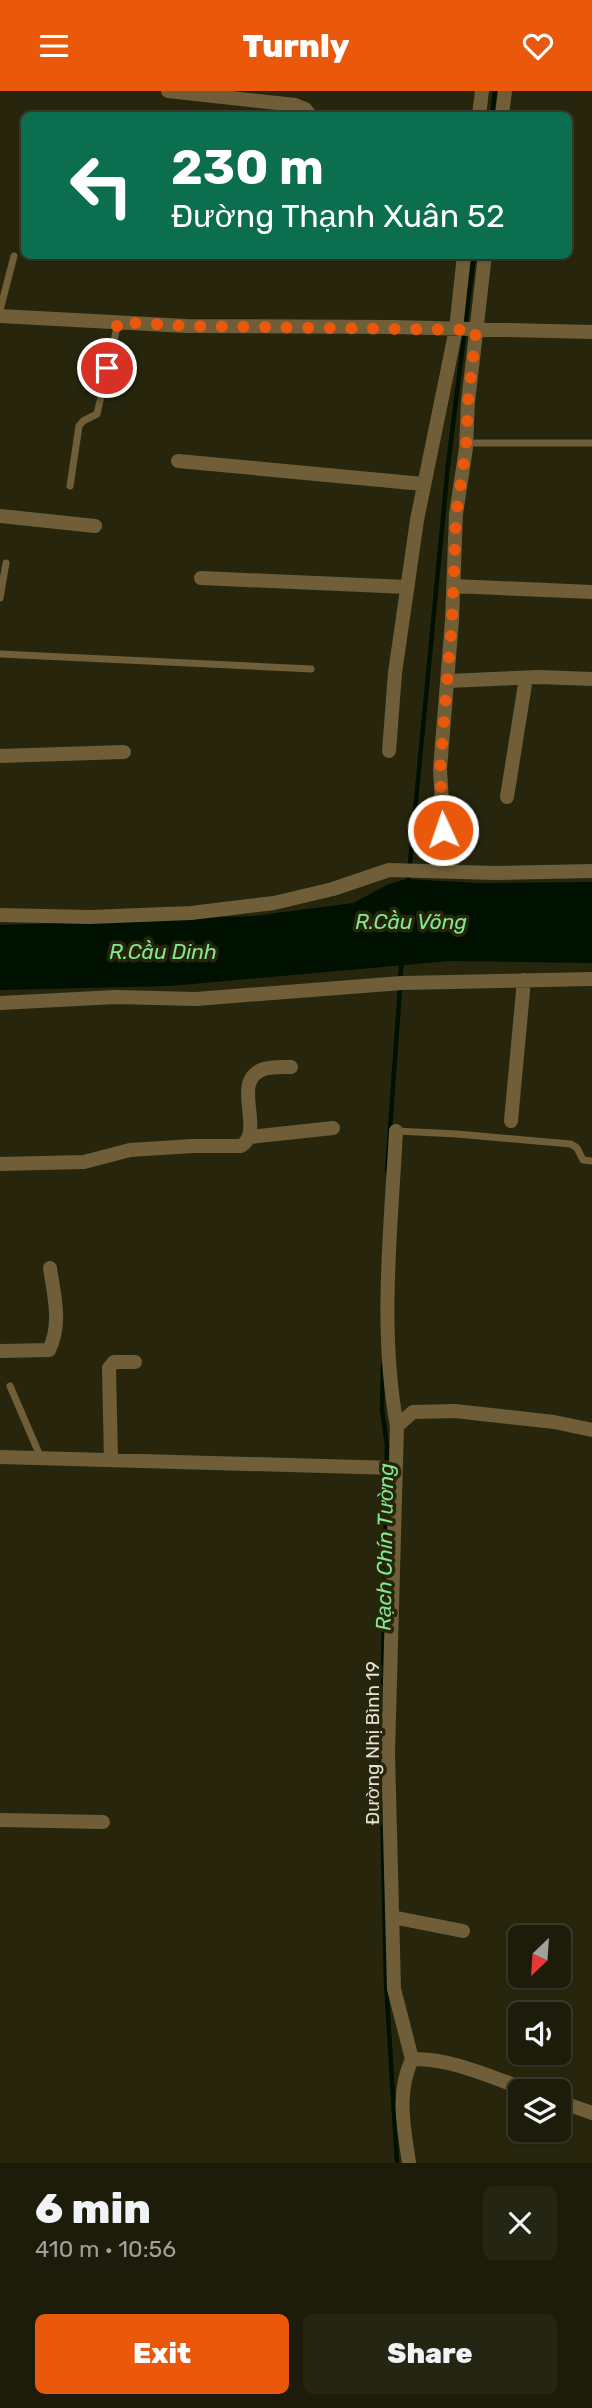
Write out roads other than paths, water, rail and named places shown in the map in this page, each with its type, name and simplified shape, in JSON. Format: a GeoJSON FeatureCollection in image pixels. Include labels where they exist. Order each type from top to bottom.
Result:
{"type":"FeatureCollection","features":[{"type":"Feature","properties":{"kind":"street"},"geometry":{"type":"LineString","coordinates":[[168,91],[295,105],[307,112]]}},
{"type":"Feature","properties":{"kind":"street"},"geometry":{"type":"LineString","coordinates":[[479,112],[482,91]]}},
{"type":"Feature","properties":{"kind":"street"},"geometry":{"type":"LineString","coordinates":[[502,112],[505,91]]}},
{"type":"Feature","properties":{"kind":"street"},"geometry":{"type":"LineString","coordinates":[[389,751],[395,673],[407,587],[423,484],[456,329],[464,259]]}},
{"type":"Feature","properties":{"kind":"street"},"geometry":{"type":"LineString","coordinates":[[446,871],[440,769],[448,681],[456,515],[485,259]]}},
{"type":"Feature","properties":{"kind":"street"},"geometry":{"type":"LineString","coordinates":[[0,316],[186,326],[592,332]]}},
{"type":"Feature","properties":{"kind":"street"},"geometry":{"type":"LineString","coordinates":[[178,461],[423,484]]}},
{"type":"Feature","properties":{"kind":"street"},"geometry":{"type":"LineString","coordinates":[[0,516],[95,526]]}},
{"type":"Feature","properties":{"kind":"street"},"geometry":{"type":"LineString","coordinates":[[201,578],[407,587]]}},
{"type":"Feature","properties":{"kind":"street"},"geometry":{"type":"LineString","coordinates":[[453,586],[592,592]]}},
{"type":"Feature","properties":{"kind":"street"},"geometry":{"type":"LineString","coordinates":[[508,797],[526,678]]}},
{"type":"Feature","properties":{"kind":"street"},"geometry":{"type":"LineString","coordinates":[[448,681],[592,679]]}},
{"type":"Feature","properties":{"kind":"street"},"geometry":{"type":"LineString","coordinates":[[0,756],[124,751]]}},
{"type":"Feature","properties":{"kind":"street"},"geometry":{"type":"LineString","coordinates":[[0,915],[90,917],[191,913],[274,903],[333,889],[389,870],[495,873],[592,871]]}},
{"type":"Feature","properties":{"kind":"street"},"geometry":{"type":"LineString","coordinates":[[0,1003],[116,997],[196,999],[396,984],[592,979]]}},
{"type":"Feature","properties":{"kind":"street"},"geometry":{"type":"LineString","coordinates":[[512,1121],[524,980]]}},
{"type":"Feature","properties":{"kind":"street"},"geometry":{"type":"LineString","coordinates":[[250,1137],[247,1105],[250,1081],[262,1069],[291,1067]]}},
{"type":"Feature","properties":{"kind":"street"},"geometry":{"type":"LineString","coordinates":[[0,1164],[84,1162],[130,1150],[241,1146],[250,1137],[333,1128]]}},
{"type":"Feature","properties":{"kind":"street","name":"Đường Nhị Bình 19"},"geometry":{"type":"LineString","coordinates":[[396,1131],[388,1295],[390,1390],[397,1426],[388,1753],[394,1989],[412,2059]]}},
{"type":"Feature","properties":{"kind":"street"},"geometry":{"type":"LineString","coordinates":[[0,1351],[49,1350],[55,1339],[57,1311],[50,1268]]}},
{"type":"Feature","properties":{"kind":"street"},"geometry":{"type":"LineString","coordinates":[[111,1460],[108,1368],[114,1362],[135,1362]]}},
{"type":"Feature","properties":{"kind":"street"},"geometry":{"type":"LineString","coordinates":[[397,1426],[413,1412],[455,1411],[554,1422],[592,1430]]}},
{"type":"Feature","properties":{"kind":"street"},"geometry":{"type":"LineString","coordinates":[[0,1457],[395,1468]]}},
{"type":"Feature","properties":{"kind":"street"},"geometry":{"type":"LineString","coordinates":[[0,1820],[103,1822]]}},
{"type":"Feature","properties":{"kind":"street"},"geometry":{"type":"LineString","coordinates":[[392,1917],[463,1931]]}},
{"type":"Feature","properties":{"kind":"street"},"geometry":{"type":"LineString","coordinates":[[409,2163],[401,2100],[405,2075],[412,2059],[429,2059],[462,2067],[508,2083]]}},
{"type":"Feature","properties":{"kind":"street"},"geometry":{"type":"LineString","coordinates":[[571,2106],[592,2113]]}},
{"type":"Feature","properties":{"kind":"lane"},"geometry":{"type":"LineString","coordinates":[[0,310],[13,256]]}},
{"type":"Feature","properties":{"kind":"lane"},"geometry":{"type":"LineString","coordinates":[[71,486],[79,426],[97,414],[118,322]]}},
{"type":"Feature","properties":{"kind":"lane"},"geometry":{"type":"LineString","coordinates":[[466,443],[592,443]]}},
{"type":"Feature","properties":{"kind":"lane"},"geometry":{"type":"LineString","coordinates":[[0,598],[6,563]]}},
{"type":"Feature","properties":{"kind":"lane"},"geometry":{"type":"LineString","coordinates":[[0,654],[311,669]]}},
{"type":"Feature","properties":{"kind":"lane"},"geometry":{"type":"LineString","coordinates":[[396,1131],[570,1144],[577,1147],[583,1160],[592,1161]]}},
{"type":"Feature","properties":{"kind":"lane"},"geometry":{"type":"LineString","coordinates":[[10,1386],[41,1458]]}},
{"type":"Feature","properties":{"kind":"water"},"geometry":{"type":"Polygon","coordinates":[[[406,879],[477,883],[592,882],[592,963],[449,961],[171,986],[0,990],[0,925],[254,916],[353,903],[389,884],[406,879]]]}},
{"type":"Feature","properties":{"kind":"waterway"},"geometry":{"type":"LineString","coordinates":[[492,112],[495,91]]}},
{"type":"Feature","properties":{"kind":"waterway"},"geometry":{"type":"LineString","coordinates":[[408,885],[448,465],[474,259]]}},
{"type":"Feature","properties":{"kind":"waterway","name":"Rạch Chín Tường"},"geometry":{"type":"LineString","coordinates":[[400,979],[402,960]]}},
{"type":"Feature","properties":{"kind":"waterway","name":"Rạch Chín Tường"},"geometry":{"type":"LineString","coordinates":[[387,1171],[400,988]]}},
{"type":"Feature","properties":{"kind":"waterway","name":"Rạch Chín Tường"},"geometry":{"type":"LineString","coordinates":[[382,1727],[387,1445],[382,1410],[383,1365]]}},
{"type":"Feature","properties":{"kind":"waterway","name":"Rạch Chín Tường"},"geometry":{"type":"LineString","coordinates":[[381,1757],[386,1981],[397,2163]]}},
{"type":"Feature","properties":{"kind":"water label","name":"R.Cầu Võng"},"geometry":{"type":"Point","coordinates":[411,922]}},
{"type":"Feature","properties":{"kind":"water label","name":"R.Cầu Dinh"},"geometry":{"type":"Point","coordinates":[163,952]}}]}
